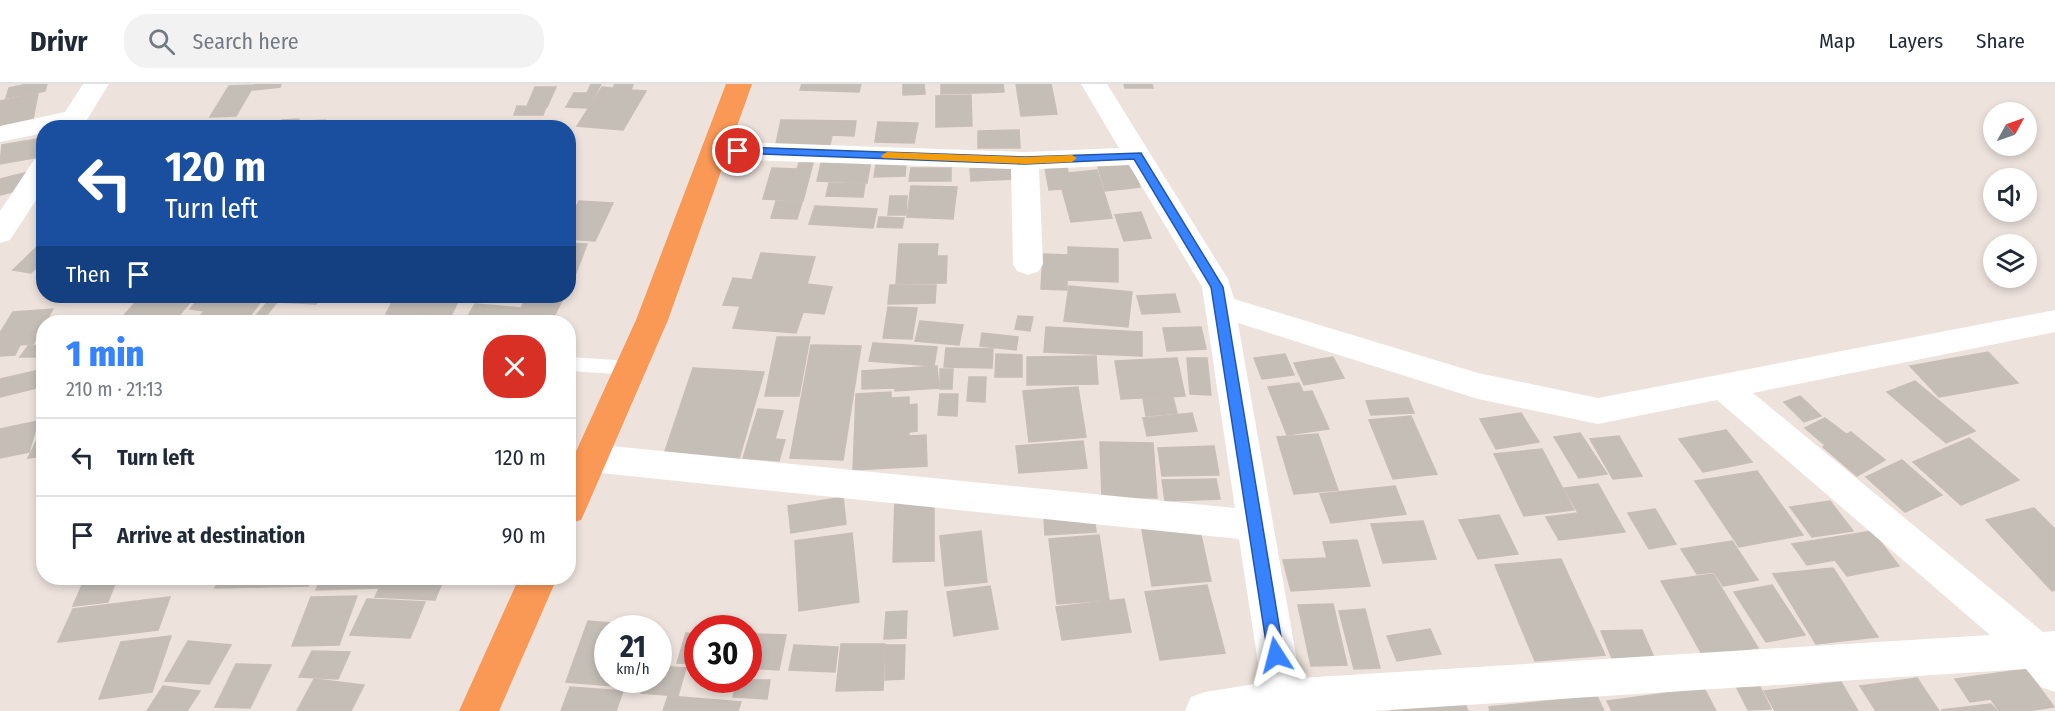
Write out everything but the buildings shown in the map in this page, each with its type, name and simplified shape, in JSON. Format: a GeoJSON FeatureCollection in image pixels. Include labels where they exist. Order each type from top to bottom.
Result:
{"type":"FeatureCollection","features":[{"type":"Feature","properties":{"kind":"highway"},"geometry":{"type":"LineString","coordinates":[[576,491],[652,320],[739,84]]}},
{"type":"Feature","properties":{"kind":"highway"},"geometry":{"type":"LineString","coordinates":[[479,711],[535,585]]}},
{"type":"Feature","properties":{"kind":"street"},"geometry":{"type":"LineString","coordinates":[[73,120],[96,84]]}},
{"type":"Feature","properties":{"kind":"street"},"geometry":{"type":"LineString","coordinates":[[1094,84],[1217,287],[1284,704]]}},
{"type":"Feature","properties":{"kind":"street"},"geometry":{"type":"LineString","coordinates":[[0,134],[36,128]]}},
{"type":"Feature","properties":{"kind":"street"},"geometry":{"type":"LineString","coordinates":[[715,150],[1025,161],[1137,156]]}},
{"type":"Feature","properties":{"kind":"street"},"geometry":{"type":"LineString","coordinates":[[1025,161],[1028,264]]}},
{"type":"Feature","properties":{"kind":"street"},"geometry":{"type":"LineString","coordinates":[[0,233],[36,182]]}},
{"type":"Feature","properties":{"kind":"street"},"geometry":{"type":"LineString","coordinates":[[1221,306],[1478,386],[1598,411],[2055,321]]}},
{"type":"Feature","properties":{"kind":"street"},"geometry":{"type":"LineString","coordinates":[[1722,386],[2048,657]]}},
{"type":"Feature","properties":{"kind":"street"},"geometry":{"type":"LineString","coordinates":[[591,458],[1255,525]]}},
{"type":"Feature","properties":{"kind":"street"},"geometry":{"type":"LineString","coordinates":[[1204,711],[1284,704],[2048,657]]}},
{"type":"Feature","properties":{"kind":"lane"},"geometry":{"type":"LineString","coordinates":[[576,364],[632,368]]}},
{"type":"Feature","properties":{"kind":"slow traffic"},"geometry":{"type":"LineString","coordinates":[[887,156],[1025,161],[1072,158]]}},
{"type":"Feature","properties":{"kind":"route"},"geometry":{"type":"LineString","coordinates":[[738,151],[1025,161],[1137,156],[1217,287],[1276,655]]}}]}
